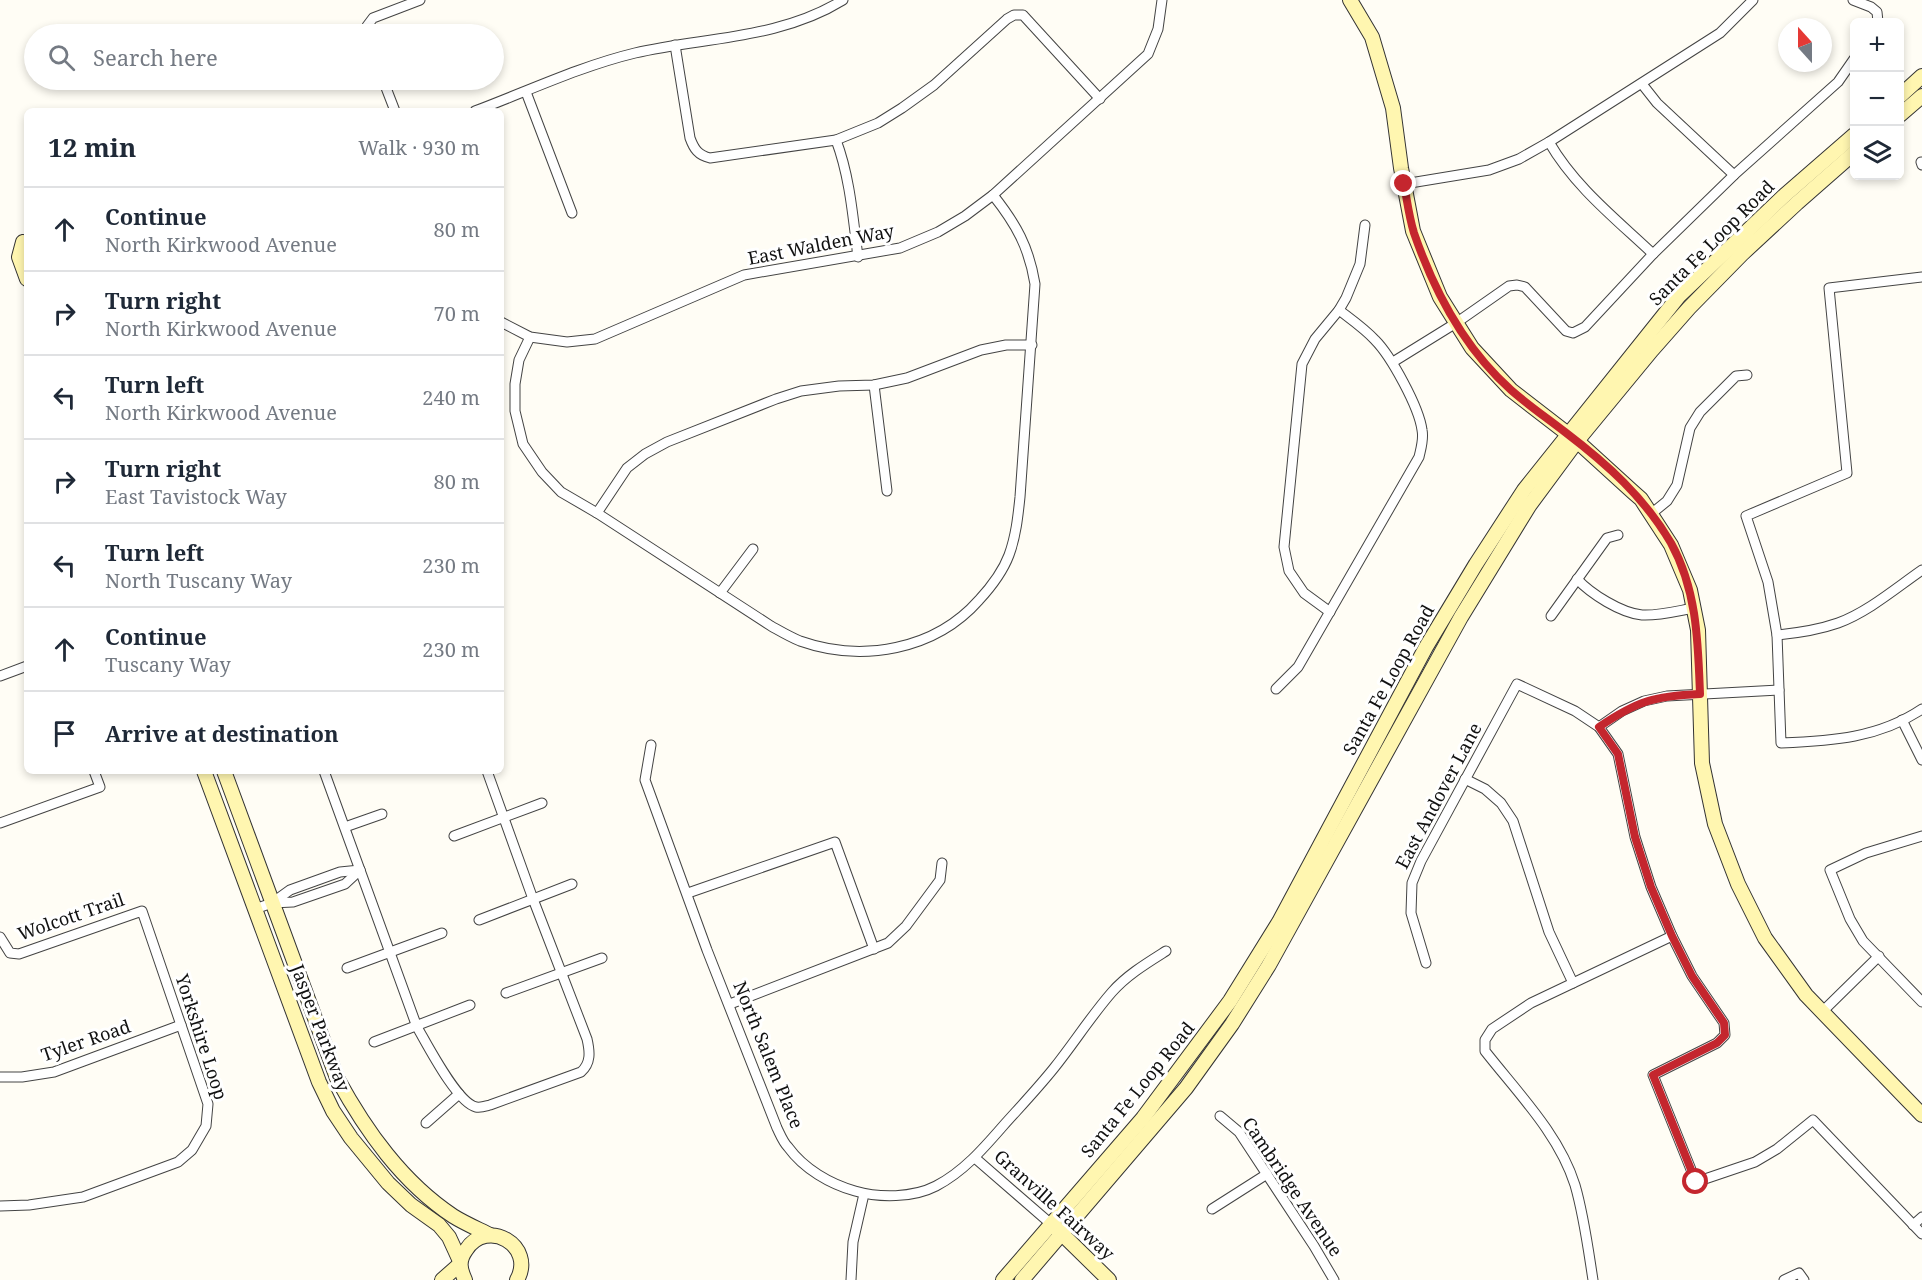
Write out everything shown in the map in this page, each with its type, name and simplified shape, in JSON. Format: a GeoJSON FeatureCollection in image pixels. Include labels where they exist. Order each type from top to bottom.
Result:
{"type":"FeatureCollection","features":[{"type":"Feature","properties":{"kind":"main road"},"geometry":{"type":"LineString","coordinates":[[1350,0],[1372,37],[1394,108],[1413,231],[1440,297],[1472,348],[1511,390],[1573,438],[1641,499],[1671,545],[1690,590],[1698,630],[1702,763],[1715,824],[1738,884],[1765,938],[1806,994],[1922,1115]]}},
{"type":"Feature","properties":{"kind":"main road"},"geometry":{"type":"LineString","coordinates":[[1904,92],[1922,76]]}},
{"type":"Feature","properties":{"kind":"main road"},"geometry":{"type":"LineString","coordinates":[[1904,111],[1922,96]]}},
{"type":"Feature","properties":{"kind":"main road","name":"Santa Fe Loop Road"},"geometry":{"type":"LineString","coordinates":[[1022,1280],[1186,1088],[1232,1024],[1269,965],[1461,617],[1573,438],[1678,296],[1785,195],[1850,138]]}},
{"type":"Feature","properties":{"kind":"main road","name":"Santa Fe Loop Road"},"geometry":{"type":"LineString","coordinates":[[1003,1280],[1143,1118],[1230,1001],[1284,912],[1426,647],[1524,490],[1689,308],[1749,247],[1850,156]]}},
{"type":"Feature","properties":{"kind":"main road","name":"Jasper Parkway"},"geometry":{"type":"LineString","coordinates":[[205,774],[319,1082],[333,1111],[351,1138],[388,1183],[449,1237],[465,1280]]}},
{"type":"Feature","properties":{"kind":"main road","name":"Jasper Parkway"},"geometry":{"type":"LineString","coordinates":[[225,774],[337,1078],[352,1106],[398,1167],[422,1192],[454,1216],[513,1244],[520,1259],[519,1273]]}},
{"type":"Feature","properties":{"kind":"main road","name":"Granville Fairway"},"geometry":{"type":"LineString","coordinates":[[1051,1224],[1109,1280]]}},
{"type":"Feature","properties":{"kind":"main road"},"geometry":{"type":"LineString","coordinates":[[442,1280],[460,1263],[468,1247],[474,1241],[490,1235]]}},
{"type":"Feature","properties":{"kind":"main road"},"geometry":{"type":"LineString","coordinates":[[519,1273],[528,1280]]}},
{"type":"Feature","properties":{"kind":"street"},"geometry":{"type":"LineString","coordinates":[[370,24],[373,18],[420,0]]}},
{"type":"Feature","properties":{"kind":"street"},"geometry":{"type":"LineString","coordinates":[[484,108],[592,66],[675,45],[760,33],[798,22],[829,9],[843,0]]}},
{"type":"Feature","properties":{"kind":"street","name":"East Walden Way"},"geometry":{"type":"LineString","coordinates":[[504,323],[530,337],[567,342],[595,339],[744,275],[900,248],[938,232],[993,195],[1148,54],[1158,29],[1162,0]]}},
{"type":"Feature","properties":{"kind":"street"},"geometry":{"type":"LineString","coordinates":[[1404,184],[1488,170],[1519,159],[1720,33],[1753,0]]}},
{"type":"Feature","properties":{"kind":"street"},"geometry":{"type":"LineString","coordinates":[[1853,0],[1871,7],[1877,12],[1878,18]]}},
{"type":"Feature","properties":{"kind":"street"},"geometry":{"type":"LineString","coordinates":[[675,45],[690,138],[694,149],[702,156],[710,158],[836,140],[878,123],[934,86],[1014,15],[1023,15],[1100,99]]}},
{"type":"Feature","properties":{"kind":"street"},"geometry":{"type":"LineString","coordinates":[[1393,362],[1456,323],[1509,286],[1525,287],[1566,331],[1573,333],[1585,327],[1653,254],[1734,175],[1832,88],[1850,64]]}},
{"type":"Feature","properties":{"kind":"street"},"geometry":{"type":"LineString","coordinates":[[1642,84],[1657,103],[1734,175]]}},
{"type":"Feature","properties":{"kind":"street"},"geometry":{"type":"LineString","coordinates":[[387,90],[394,108]]}},
{"type":"Feature","properties":{"kind":"street"},"geometry":{"type":"LineString","coordinates":[[526,92],[572,213]]}},
{"type":"Feature","properties":{"kind":"street"},"geometry":{"type":"LineString","coordinates":[[836,140],[848,184],[858,257]]}},
{"type":"Feature","properties":{"kind":"street"},"geometry":{"type":"LineString","coordinates":[[1549,142],[1580,187],[1653,254]]}},
{"type":"Feature","properties":{"kind":"street"},"geometry":{"type":"LineString","coordinates":[[530,337],[519,360],[514,411],[523,444],[542,472],[561,492],[771,626],[799,640],[836,650],[870,652],[906,646],[941,632],[966,615],[992,586],[1009,556],[1016,531],[1035,284],[1033,268],[1021,235],[993,195]]}},
{"type":"Feature","properties":{"kind":"street"},"geometry":{"type":"LineString","coordinates":[[1330,612],[1304,593],[1289,571],[1284,546],[1302,364],[1315,339],[1339,310],[1360,264],[1365,225]]}},
{"type":"Feature","properties":{"kind":"street"},"geometry":{"type":"LineString","coordinates":[[1922,277],[1829,288],[1847,473],[1746,516],[1768,582],[1777,635],[1781,743],[1830,741],[1881,730],[1922,709]]}},
{"type":"Feature","properties":{"kind":"street"},"geometry":{"type":"LineString","coordinates":[[1276,689],[1298,667],[1419,457],[1422,445],[1419,417],[1393,362],[1376,340],[1339,310]]}},
{"type":"Feature","properties":{"kind":"street"},"geometry":{"type":"LineString","coordinates":[[597,513],[627,468],[645,454],[668,442],[776,399],[801,391],[839,386],[874,385],[907,378],[981,350],[1006,345],[1032,345]]}},
{"type":"Feature","properties":{"kind":"street"},"geometry":{"type":"LineString","coordinates":[[1651,514],[1667,501],[1677,485],[1690,428],[1700,412],[1736,376],[1747,375]]}},
{"type":"Feature","properties":{"kind":"street"},"geometry":{"type":"LineString","coordinates":[[874,385],[887,491]]}},
{"type":"Feature","properties":{"kind":"street"},"geometry":{"type":"LineString","coordinates":[[1551,616],[1607,538],[1618,535]]}},
{"type":"Feature","properties":{"kind":"street"},"geometry":{"type":"LineString","coordinates":[[720,593],[753,549]]}},
{"type":"Feature","properties":{"kind":"street"},"geometry":{"type":"LineString","coordinates":[[1777,635],[1806,632],[1839,622],[1864,610],[1922,570]]}},
{"type":"Feature","properties":{"kind":"street"},"geometry":{"type":"LineString","coordinates":[[1576,579],[1588,590],[1628,612],[1643,615],[1694,608]]}},
{"type":"Feature","properties":{"kind":"street"},"geometry":{"type":"LineString","coordinates":[[0,676],[24,667]]}},
{"type":"Feature","properties":{"kind":"street","name":"East Andover Lane"},"geometry":{"type":"LineString","coordinates":[[1426,963],[1411,913],[1412,883],[1421,861],[1517,684],[1575,711],[1599,727]]}},
{"type":"Feature","properties":{"kind":"street"},"geometry":{"type":"LineString","coordinates":[[1779,690],[1667,696],[1644,701],[1622,711],[1599,727],[1618,754],[1635,837],[1651,887],[1692,976],[1724,1023],[1725,1035],[1717,1043],[1653,1075],[1696,1182],[1755,1162],[1777,1149],[1813,1120],[1922,1234]]}},
{"type":"Feature","properties":{"kind":"street"},"geometry":{"type":"LineString","coordinates":[[1902,720],[1922,760]]}},
{"type":"Feature","properties":{"kind":"street","name":"North Salem Place"},"geometry":{"type":"LineString","coordinates":[[651,744],[645,780],[707,950],[777,1128],[788,1147],[825,1179],[846,1189],[864,1194],[886,1196],[907,1194],[934,1187],[955,1174],[975,1158],[1053,1070],[1113,991],[1141,967],[1166,951]]}},
{"type":"Feature","properties":{"kind":"street"},"geometry":{"type":"LineString","coordinates":[[0,823],[100,787],[95,774]]}},
{"type":"Feature","properties":{"kind":"street"},"geometry":{"type":"LineString","coordinates":[[325,774],[417,1027],[459,1094],[472,1106],[482,1107],[581,1072],[589,1057],[587,1039],[488,774]]}},
{"type":"Feature","properties":{"kind":"street"},"geometry":{"type":"LineString","coordinates":[[1465,779],[1485,789],[1501,803],[1513,821],[1549,932],[1573,983]]}},
{"type":"Feature","properties":{"kind":"street"},"geometry":{"type":"LineString","coordinates":[[454,836],[542,803]]}},
{"type":"Feature","properties":{"kind":"street"},"geometry":{"type":"LineString","coordinates":[[345,827],[382,814]]}},
{"type":"Feature","properties":{"kind":"street"},"geometry":{"type":"LineString","coordinates":[[1922,836],[1866,853],[1830,870],[1850,919],[1863,941],[1922,1002]]}},
{"type":"Feature","properties":{"kind":"street"},"geometry":{"type":"LineString","coordinates":[[688,893],[835,843],[874,949]]}},
{"type":"Feature","properties":{"kind":"street"},"geometry":{"type":"LineString","coordinates":[[730,1005],[888,943],[906,926],[940,880],[942,863]]}},
{"type":"Feature","properties":{"kind":"street"},"geometry":{"type":"LineString","coordinates":[[255,909],[272,903],[290,890],[340,872],[360,870]]}},
{"type":"Feature","properties":{"kind":"street"},"geometry":{"type":"LineString","coordinates":[[479,920],[572,884]]}},
{"type":"Feature","properties":{"kind":"street","name":"Wolcott Trail"},"geometry":{"type":"LineString","coordinates":[[0,937],[9,952],[19,954],[142,910]]}},
{"type":"Feature","properties":{"kind":"street","name":"Yorkshire Loop"},"geometry":{"type":"LineString","coordinates":[[0,1206],[29,1205],[82,1197],[178,1162],[192,1150],[206,1126],[208,1104],[142,910]]}},
{"type":"Feature","properties":{"kind":"street"},"geometry":{"type":"LineString","coordinates":[[347,968],[442,933]]}},
{"type":"Feature","properties":{"kind":"street"},"geometry":{"type":"LineString","coordinates":[[1593,1280],[1584,1220],[1574,1182],[1562,1155],[1547,1130],[1485,1051],[1485,1040],[1492,1029],[1531,1003],[1672,936]]}},
{"type":"Feature","properties":{"kind":"street"},"geometry":{"type":"LineString","coordinates":[[1822,1012],[1878,956]]}},
{"type":"Feature","properties":{"kind":"street"},"geometry":{"type":"LineString","coordinates":[[506,993],[602,958]]}},
{"type":"Feature","properties":{"kind":"street"},"geometry":{"type":"LineString","coordinates":[[374,1042],[470,1005]]}},
{"type":"Feature","properties":{"kind":"street","name":"Tyler Road"},"geometry":{"type":"LineString","coordinates":[[0,1077],[22,1077],[54,1072],[181,1025]]}},
{"type":"Feature","properties":{"kind":"street"},"geometry":{"type":"LineString","coordinates":[[426,1123],[459,1094]]}},
{"type":"Feature","properties":{"kind":"street","name":"Cambridge Avenue"},"geometry":{"type":"LineString","coordinates":[[1220,1116],[1239,1132],[1334,1280]]}},
{"type":"Feature","properties":{"kind":"street","name":"Granville Fairway"},"geometry":{"type":"LineString","coordinates":[[975,1158],[1051,1224]]}},
{"type":"Feature","properties":{"kind":"street"},"geometry":{"type":"LineString","coordinates":[[1212,1209],[1267,1174]]}},
{"type":"Feature","properties":{"kind":"street"},"geometry":{"type":"LineString","coordinates":[[850,1280],[853,1242],[864,1194]]}},
{"type":"Feature","properties":{"kind":"street"},"geometry":{"type":"LineString","coordinates":[[1913,1225],[1922,1216]]}},
{"type":"Feature","properties":{"kind":"street"},"geometry":{"type":"LineString","coordinates":[[1784,1280],[1799,1273],[1804,1280]]}},
{"type":"Feature","properties":{"kind":"route"},"geometry":{"type":"LineString","coordinates":[[1404,184],[1413,231],[1440,297],[1472,348],[1511,390],[1577,441],[1641,499],[1671,545],[1690,590],[1698,630],[1700,694],[1667,696],[1644,701],[1622,711],[1599,727],[1618,754],[1635,837],[1651,887],[1692,976],[1724,1023],[1725,1035],[1717,1043],[1653,1075],[1696,1182]]}}]}
